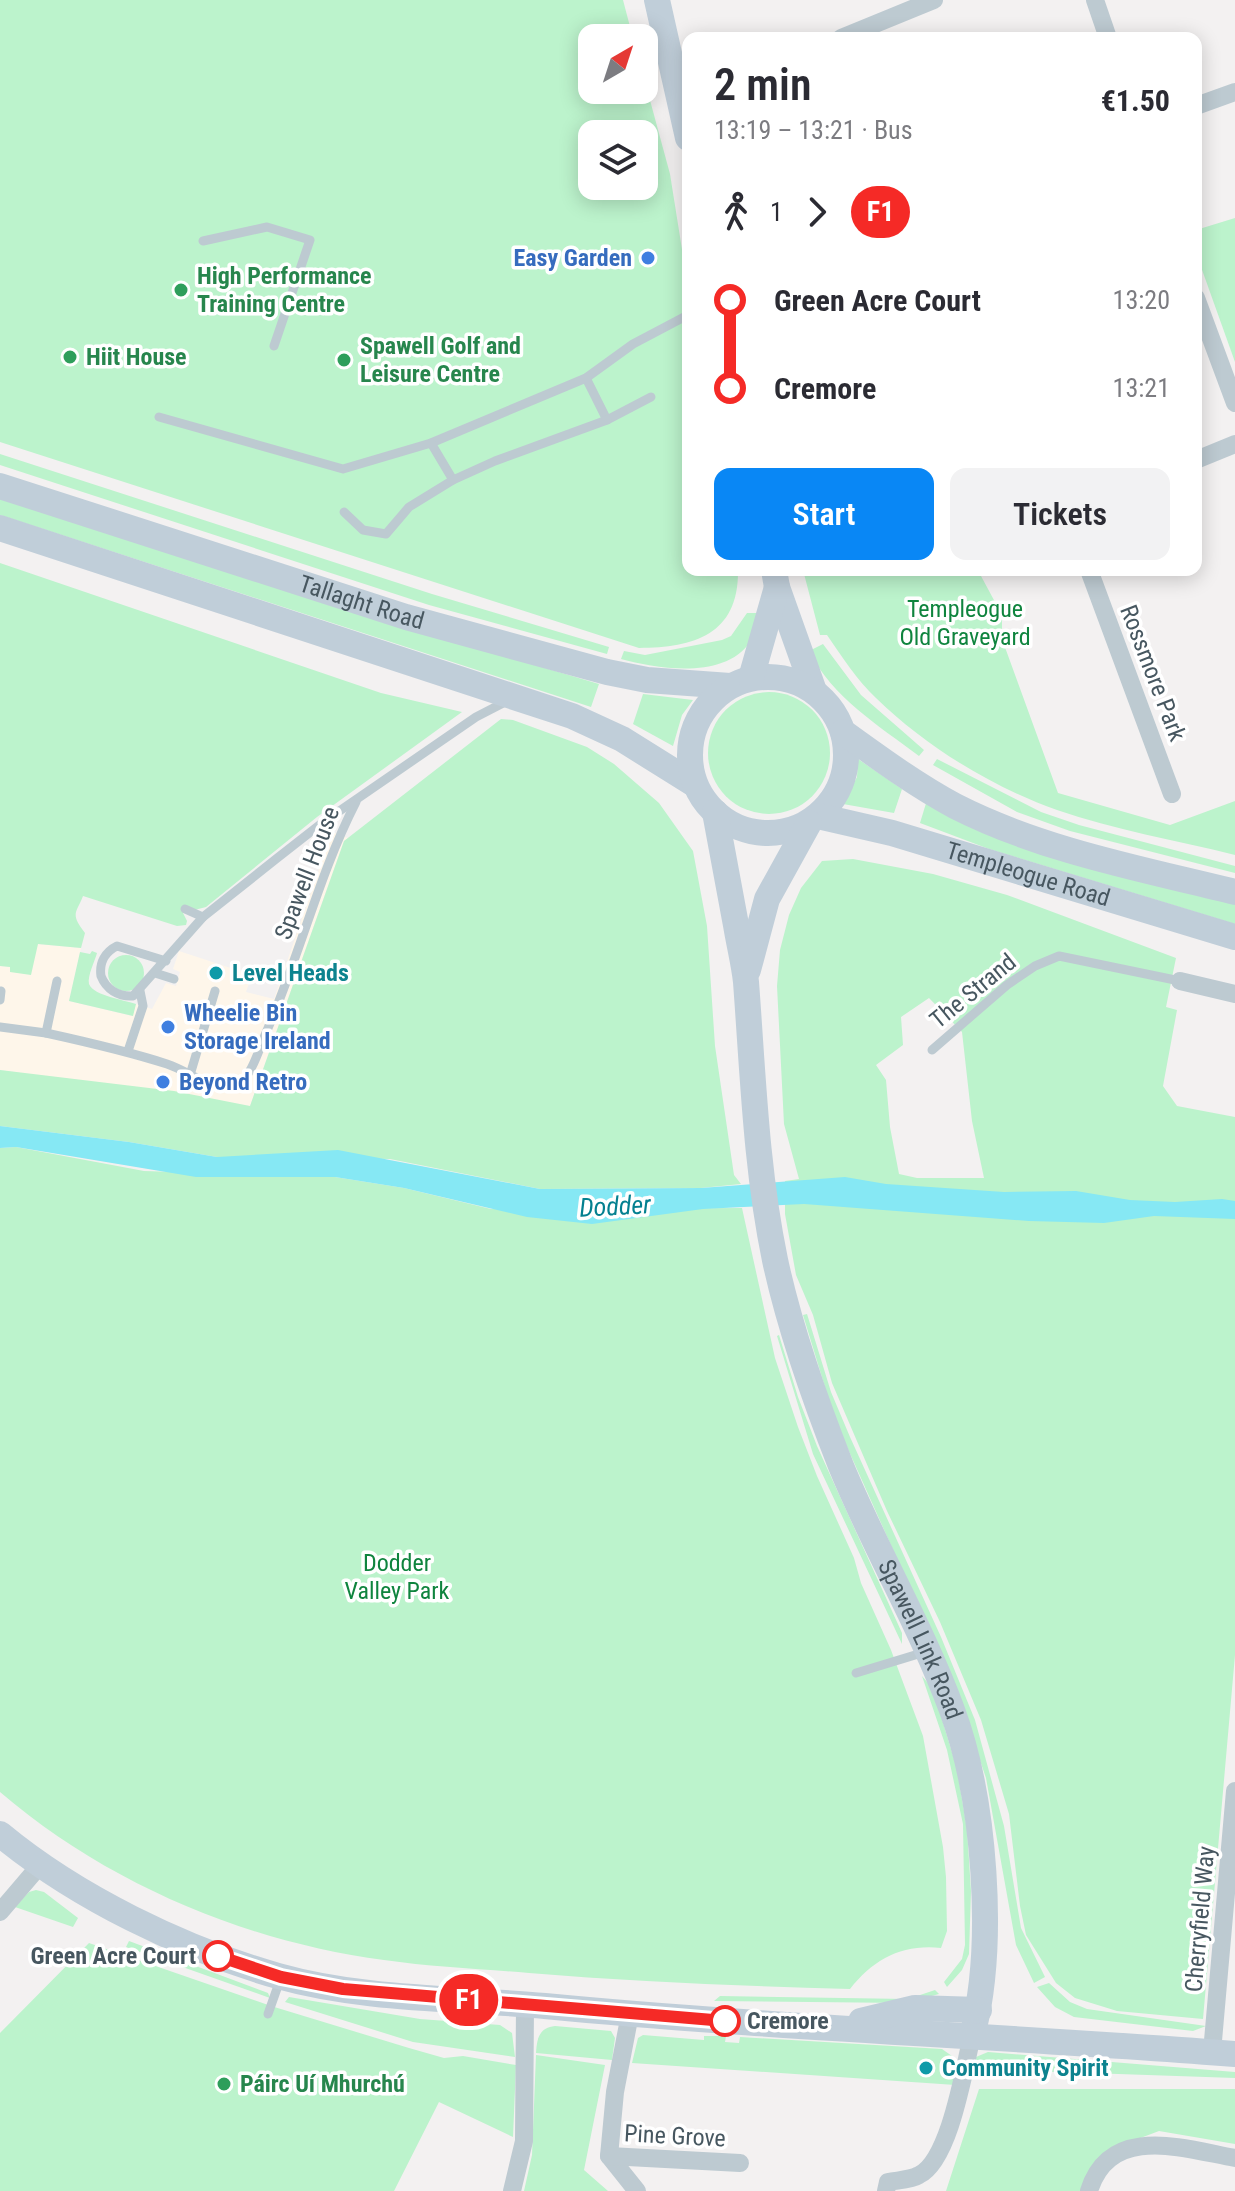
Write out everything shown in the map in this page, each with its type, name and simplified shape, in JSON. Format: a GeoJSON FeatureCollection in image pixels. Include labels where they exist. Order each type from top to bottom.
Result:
{"type":"FeatureCollection","features":[{"type":"Feature","properties":{"kind":"main road"},"geometry":{"type":"LineString","coordinates":[[657,0],[682,92]]}},
{"type":"Feature","properties":{"kind":"main road","name":"Tallaght Road"},"geometry":{"type":"LineString","coordinates":[[0,486],[406,617],[607,672],[647,680],[741,682]]}},
{"type":"Feature","properties":{"kind":"main road","name":"Tallaght Road"},"geometry":{"type":"LineString","coordinates":[[0,528],[475,694],[520,698],[572,716],[622,739],[694,784]]}},
{"type":"Feature","properties":{"kind":"main road"},"geometry":{"type":"LineString","coordinates":[[741,682],[775,578]]}},
{"type":"Feature","properties":{"kind":"main road"},"geometry":{"type":"LineString","coordinates":[[775,578],[814,691]]}},
{"type":"Feature","properties":{"kind":"main road"},"geometry":{"type":"LineString","coordinates":[[745,979],[767,899],[813,819],[833,799],[844,778],[847,755],[843,732],[832,709],[814,691],[795,681],[778,678],[741,682],[713,699],[696,727],[690,760],[694,784],[715,812],[730,823],[758,832],[790,831],[813,819]]}},
{"type":"Feature","properties":{"kind":"main road","name":"Templeogue Road"},"geometry":{"type":"LineString","coordinates":[[843,732],[956,806],[1020,833],[1235,892]]}},
{"type":"Feature","properties":{"kind":"main road"},"geometry":{"type":"LineString","coordinates":[[715,812],[745,979]]}},
{"type":"Feature","properties":{"kind":"main road","name":"Templeogue Road"},"geometry":{"type":"LineString","coordinates":[[813,819],[892,833],[1235,937]]}},
{"type":"Feature","properties":{"kind":"main road","name":"Spawell Link Road"},"geometry":{"type":"LineString","coordinates":[[745,979],[757,1141],[775,1260],[801,1353],[842,1468],[953,1711],[975,1800],[985,1905],[979,2010],[972,2036]]}},
{"type":"Feature","properties":{"kind":"main road"},"geometry":{"type":"LineString","coordinates":[[0,1834],[41,1864],[142,1924],[236,1963],[281,1977],[343,1989],[630,2014],[1224,2053]]}},
{"type":"Feature","properties":{"kind":"main road"},"geometry":{"type":"LineString","coordinates":[[834,2027],[915,2008],[979,2010]]}},
{"type":"Feature","properties":{"kind":"street"},"geometry":{"type":"LineString","coordinates":[[856,32],[934,0]]}},
{"type":"Feature","properties":{"kind":"street"},"geometry":{"type":"LineString","coordinates":[[1095,0],[1106,32]]}},
{"type":"Feature","properties":{"kind":"street"},"geometry":{"type":"LineString","coordinates":[[1202,104],[1235,92]]}},
{"type":"Feature","properties":{"kind":"street"},"geometry":{"type":"LineString","coordinates":[[1202,314],[1235,403]]}},
{"type":"Feature","properties":{"kind":"street"},"geometry":{"type":"LineString","coordinates":[[1202,458],[1235,444]]}},
{"type":"Feature","properties":{"kind":"street","name":"Rossmore Park"},"geometry":{"type":"LineString","coordinates":[[1091,576],[1172,794]]}},
{"type":"Feature","properties":{"kind":"street"},"geometry":{"type":"LineString","coordinates":[[1180,981],[1235,994]]}},
{"type":"Feature","properties":{"kind":"street","name":"Cherryfield Way"},"geometry":{"type":"LineString","coordinates":[[1224,2053],[1235,1791]]}},
{"type":"Feature","properties":{"kind":"street"},"geometry":{"type":"LineString","coordinates":[[0,1912],[41,1864]]}},
{"type":"Feature","properties":{"kind":"street"},"geometry":{"type":"LineString","coordinates":[[512,2191],[524,2141],[525,2005]]}},
{"type":"Feature","properties":{"kind":"street","name":"Pine Grove"},"geometry":{"type":"LineString","coordinates":[[630,2014],[615,2092],[609,2156],[637,2191]]}},
{"type":"Feature","properties":{"kind":"street"},"geometry":{"type":"LineString","coordinates":[[886,2191],[888,2182],[920,2175],[940,2152],[949,2130],[972,2036]]}},
{"type":"Feature","properties":{"kind":"street"},"geometry":{"type":"LineString","coordinates":[[1089,2191],[1093,2178],[1107,2162],[1132,2146],[1155,2144],[1235,2158]]}},
{"type":"Feature","properties":{"kind":"street","name":"Pine Grove"},"geometry":{"type":"LineString","coordinates":[[609,2156],[740,2163]]}},
{"type":"Feature","properties":{"kind":"lane"},"geometry":{"type":"LineString","coordinates":[[203,241],[267,227],[310,240],[274,346]]}},
{"type":"Feature","properties":{"kind":"lane"},"geometry":{"type":"LineString","coordinates":[[159,417],[343,469],[431,443],[586,378],[633,344],[682,318]]}},
{"type":"Feature","properties":{"kind":"lane"},"geometry":{"type":"LineString","coordinates":[[586,378],[607,420]]}},
{"type":"Feature","properties":{"kind":"lane"},"geometry":{"type":"LineString","coordinates":[[344,512],[363,530],[386,534],[409,507],[453,480],[495,461],[607,420],[651,397]]}},
{"type":"Feature","properties":{"kind":"lane"},"geometry":{"type":"LineString","coordinates":[[431,443],[453,480]]}},
{"type":"Feature","properties":{"kind":"lane"},"geometry":{"type":"LineString","coordinates":[[475,694],[476,717]]}},
{"type":"Feature","properties":{"kind":"lane","name":"Spawell House"},"geometry":{"type":"LineString","coordinates":[[140,991],[203,917],[358,799],[476,717],[496,705],[520,698]]}},
{"type":"Feature","properties":{"kind":"lane","name":"Spawell House"},"geometry":{"type":"LineString","coordinates":[[190,1075],[220,1089],[232,1089],[241,1084],[272,1020],[340,835],[358,799]]}},
{"type":"Feature","properties":{"kind":"lane"},"geometry":{"type":"LineString","coordinates":[[185,909],[203,917]]}},
{"type":"Feature","properties":{"kind":"lane"},"geometry":{"type":"LineString","coordinates":[[128,1051],[143,1006],[140,991],[133,996],[125,996],[105,984],[100,969],[110,950],[121,946],[166,961]]}},
{"type":"Feature","properties":{"kind":"lane","name":"The Strand"},"geometry":{"type":"LineString","coordinates":[[932,1050],[1007,985],[1035,966],[1059,956],[1180,981]]}},
{"type":"Feature","properties":{"kind":"lane"},"geometry":{"type":"LineString","coordinates":[[155,973],[174,979]]}},
{"type":"Feature","properties":{"kind":"lane"},"geometry":{"type":"LineString","coordinates":[[46,1033],[57,981]]}},
{"type":"Feature","properties":{"kind":"lane"},"geometry":{"type":"LineString","coordinates":[[0,1027],[46,1033],[128,1051],[190,1075],[215,991]]}},
{"type":"Feature","properties":{"kind":"lane"},"geometry":{"type":"LineString","coordinates":[[856,1673],[928,1651]]}},
{"type":"Feature","properties":{"kind":"lane"},"geometry":{"type":"LineString","coordinates":[[268,2014],[281,1977]]}},
{"type":"Feature","properties":{"kind":"shaded area"},"geometry":{"type":"Polygon","coordinates":[[[332,832],[348,838],[344,841],[250,1106],[0,1070],[0,966],[10,967],[10,971],[37,944],[81,948],[69,1001],[132,1016],[136,1004],[152,1009],[166,983],[176,986],[180,972],[173,969],[179,951],[252,975],[246,992],[274,999],[332,832]]]}},
{"type":"Feature","properties":{"kind":"green space","name":"Spawell Golf and Leisure Centre"},"geometry":{"type":"Polygon","coordinates":[[[0,0],[623,0],[629,24],[578,24],[578,104],[651,104],[655,120],[578,120],[578,200],[658,200],[658,130],[670,174],[682,249],[682,576],[737,576],[731,609],[722,623],[695,640],[639,648],[0,442],[0,0]]]}},
{"type":"Feature","properties":{"kind":"green space"},"geometry":{"type":"Polygon","coordinates":[[[1235,218],[1235,362],[1202,270],[1202,228],[1235,218]]]}},
{"type":"Feature","properties":{"kind":"green space"},"geometry":{"type":"Polygon","coordinates":[[[0,454],[432,594],[609,647],[607,654],[429,605],[0,465],[0,454]]]}},
{"type":"Feature","properties":{"kind":"green space"},"geometry":{"type":"Polygon","coordinates":[[[0,496],[403,626],[599,684],[591,707],[0,515],[0,496]]]}},
{"type":"Feature","properties":{"kind":"green space"},"geometry":{"type":"Polygon","coordinates":[[[0,563],[381,693],[462,712],[317,817],[206,907],[183,913],[186,925],[177,926],[83,896],[76,914],[85,933],[81,948],[38,944],[31,975],[10,972],[10,967],[0,966],[0,563]]]}},
{"type":"Feature","properties":{"kind":"green space","name":"Templeogue Old Graveyard"},"geometry":{"type":"Polygon","coordinates":[[[805,576],[981,576],[1002,615],[1002,639],[1058,793],[1170,825],[1235,801],[1235,855],[1079,817],[1008,790],[960,763],[895,716],[856,676],[827,635],[820,635],[805,576]]]}},
{"type":"Feature","properties":{"kind":"green space"},"geometry":{"type":"Polygon","coordinates":[[[747,613],[760,613],[752,639],[739,654],[724,662],[708,667],[671,668],[621,659],[624,651],[645,655],[722,640],[731,636],[747,613]]]}},
{"type":"Feature","properties":{"kind":"green space"},"geometry":{"type":"Polygon","coordinates":[[[823,644],[861,695],[924,750],[919,756],[858,710],[831,683],[809,651],[823,644]]]}},
{"type":"Feature","properties":{"kind":"green space"},"geometry":{"type":"Polygon","coordinates":[[[769,692],[792,697],[812,710],[825,730],[830,753],[825,776],[812,796],[792,809],[769,814],[746,809],[726,796],[713,776],[708,753],[713,730],[726,710],[746,697],[769,692]]]}},
{"type":"Feature","properties":{"kind":"green space"},"geometry":{"type":"Polygon","coordinates":[[[643,694],[693,700],[682,715],[673,746],[633,724],[643,694]]]}},
{"type":"Feature","properties":{"kind":"green space"},"geometry":{"type":"Polygon","coordinates":[[[501,719],[513,720],[587,747],[614,764],[659,803],[693,851],[707,926],[715,1046],[734,1175],[741,1184],[701,1188],[540,1189],[390,1159],[217,1157],[129,1142],[0,1126],[0,1070],[174,1091],[250,1106],[344,841],[501,719]]]}},
{"type":"Feature","properties":{"kind":"green space"},"geometry":{"type":"Polygon","coordinates":[[[858,759],[902,789],[894,813],[843,804],[857,777],[858,759]]]}},
{"type":"Feature","properties":{"kind":"green space"},"geometry":{"type":"Polygon","coordinates":[[[937,759],[1041,812],[1235,866],[1235,873],[1070,831],[1017,812],[933,765],[937,759]]]}},
{"type":"Feature","properties":{"kind":"green space"},"geometry":{"type":"Polygon","coordinates":[[[927,800],[1235,904],[1235,924],[989,849],[920,823],[927,800]]]}},
{"type":"Feature","properties":{"kind":"green space"},"geometry":{"type":"Polygon","coordinates":[[[853,859],[933,874],[1007,895],[1176,958],[1166,1007],[1177,1010],[1163,1086],[1177,1106],[1235,1117],[1235,1655],[1203,2019],[1117,2011],[1075,1998],[1056,1983],[1026,1935],[1009,1814],[981,1720],[832,1383],[813,1315],[796,1275],[785,1214],[785,1181],[799,1179],[784,1124],[777,986],[780,950],[789,915],[801,888],[822,861],[853,859]],[[929,998],[901,1017],[903,1045],[876,1065],[886,1080],[890,1127],[899,1174],[917,1178],[984,1178],[972,1121],[962,1032],[929,998]]]}},
{"type":"Feature","properties":{"kind":"green space"},"geometry":{"type":"Polygon","coordinates":[[[92,951],[97,953],[89,984],[103,995],[136,1004],[133,1016],[69,1001],[80,952],[90,954],[92,951]]]}},
{"type":"Feature","properties":{"kind":"green space"},"geometry":{"type":"Polygon","coordinates":[[[126,955],[139,960],[144,973],[139,986],[126,991],[113,986],[108,973],[113,960],[126,955]]]}},
{"type":"Feature","properties":{"kind":"green space","name":"Dodder Valley Park"},"geometry":{"type":"Polygon","coordinates":[[[16,1147],[144,1171],[335,1177],[404,1188],[491,1209],[742,1208],[775,1358],[798,1427],[854,1558],[861,1583],[891,1650],[923,1736],[946,1877],[947,1931],[941,1948],[901,1951],[869,1969],[850,1989],[609,1979],[384,1960],[281,1939],[180,1903],[85,1854],[41,1825],[0,1792],[0,1148],[16,1147]]]}},
{"type":"Feature","properties":{"kind":"green space"},"geometry":{"type":"Polygon","coordinates":[[[807,1314],[831,1392],[975,1720],[1004,1826],[1021,1928],[1045,1977],[1034,1983],[1016,1945],[986,1778],[957,1693],[835,1420],[803,1315],[807,1314]]]}},
{"type":"Feature","properties":{"kind":"green space"},"geometry":{"type":"Polygon","coordinates":[[[779,1335],[817,1446],[902,1633],[902,1644],[813,1454],[779,1335]]]}},
{"type":"Feature","properties":{"kind":"green space"},"geometry":{"type":"Polygon","coordinates":[[[922,1676],[933,1689],[957,1769],[967,1829],[971,1891],[969,1954],[962,1970],[947,1987],[944,1982],[962,1959],[965,1945],[963,1824],[947,1750],[922,1676]]]}},
{"type":"Feature","properties":{"kind":"green space"},"geometry":{"type":"Polygon","coordinates":[[[29,1892],[44,1892],[78,1918],[73,1927],[15,1907],[29,1892]]]}},
{"type":"Feature","properties":{"kind":"green space"},"geometry":{"type":"Polygon","coordinates":[[[129,1941],[268,1993],[270,1998],[126,1947],[129,1941]]]}},
{"type":"Feature","properties":{"kind":"green space","name":"Páirc Uí Mhurchú"},"geometry":{"type":"Polygon","coordinates":[[[89,1943],[271,2006],[444,2058],[463,2056],[516,2065],[513,2137],[439,2102],[394,2191],[0,2191],[0,2033],[89,1943]]]}},
{"type":"Feature","properties":{"kind":"green space"},"geometry":{"type":"Polygon","coordinates":[[[1049,1983],[1070,2002],[1087,2009],[1206,2026],[1193,2031],[1074,2017],[1055,2007],[1037,1987],[1049,1983]]]}},
{"type":"Feature","properties":{"kind":"green space"},"geometry":{"type":"Polygon","coordinates":[[[935,1990],[939,1994],[906,2003],[714,2001],[720,1996],[908,1999],[935,1990]]]}},
{"type":"Feature","properties":{"kind":"green space"},"geometry":{"type":"Polygon","coordinates":[[[289,1997],[420,2019],[500,2025],[512,2033],[515,2057],[413,2042],[285,2002],[289,1997]]]}},
{"type":"Feature","properties":{"kind":"green space"},"geometry":{"type":"Polygon","coordinates":[[[555,2026],[611,2031],[615,2038],[612,2060],[536,2053],[540,2035],[545,2029],[555,2026]]]}},
{"type":"Feature","properties":{"kind":"green space"},"geometry":{"type":"Polygon","coordinates":[[[643,2035],[704,2040],[704,2036],[726,2036],[725,2042],[739,2043],[740,2037],[942,2049],[952,2056],[954,2065],[970,2086],[632,2063],[638,2038],[643,2035]]]}},
{"type":"Feature","properties":{"kind":"green space"},"geometry":{"type":"Polygon","coordinates":[[[988,2052],[1235,2072],[1235,2078],[973,2069],[976,2057],[988,2052]]]}},
{"type":"Feature","properties":{"kind":"green space"},"geometry":{"type":"Polygon","coordinates":[[[536,2055],[605,2065],[584,2170],[608,2191],[524,2191],[532,2155],[536,2055]]]}},
{"type":"Feature","properties":{"kind":"green space"},"geometry":{"type":"Polygon","coordinates":[[[979,2089],[1235,2089],[1235,2144],[1159,2131],[1130,2142],[1089,2191],[946,2191],[979,2089]]]}},
{"type":"Feature","properties":{"kind":"water","name":"Dodder"},"geometry":{"type":"Polygon","coordinates":[[[0,1126],[129,1142],[217,1157],[338,1150],[540,1189],[701,1188],[845,1177],[886,1184],[1004,1192],[1076,1191],[1130,1200],[1175,1202],[1222,1199],[1235,1201],[1235,1219],[1154,1216],[1104,1223],[1029,1221],[804,1204],[703,1209],[592,1224],[527,1217],[404,1188],[335,1177],[196,1177],[16,1147],[0,1148],[0,1126]]]}},
{"type":"Feature","properties":{"kind":"bus line","name":"F1"},"geometry":{"type":"LineString","coordinates":[[218,1956],[281,1977],[343,1989],[725,2021]]}},
{"type":"Feature","properties":{"kind":"place","name":"Easy Garden"},"geometry":{"type":"Point","coordinates":[648,258]}},
{"type":"Feature","properties":{"kind":"place","name":"High Performance Training Centre"},"geometry":{"type":"Point","coordinates":[181,290]}},
{"type":"Feature","properties":{"kind":"place","name":"Hiit House"},"geometry":{"type":"Point","coordinates":[70,357]}},
{"type":"Feature","properties":{"kind":"place","name":"Spawell Golf and Leisure Centre"},"geometry":{"type":"Point","coordinates":[344,360]}},
{"type":"Feature","properties":{"kind":"place","name":"Level Heads"},"geometry":{"type":"Point","coordinates":[216,973]}},
{"type":"Feature","properties":{"kind":"place","name":"Wheelie Bin Storage Ireland"},"geometry":{"type":"Point","coordinates":[168,1027]}},
{"type":"Feature","properties":{"kind":"place","name":"Beyond Retro"},"geometry":{"type":"Point","coordinates":[163,1082]}},
{"type":"Feature","properties":{"kind":"place","name":"Green Acre Court"},"geometry":{"type":"Point","coordinates":[218,1956]}},
{"type":"Feature","properties":{"kind":"place","name":"Cremore"},"geometry":{"type":"Point","coordinates":[725,2021]}},
{"type":"Feature","properties":{"kind":"place","name":"Community Spirit"},"geometry":{"type":"Point","coordinates":[926,2068]}},
{"type":"Feature","properties":{"kind":"place","name":"Páirc Uí Mhurchú"},"geometry":{"type":"Point","coordinates":[224,2084]}}]}
